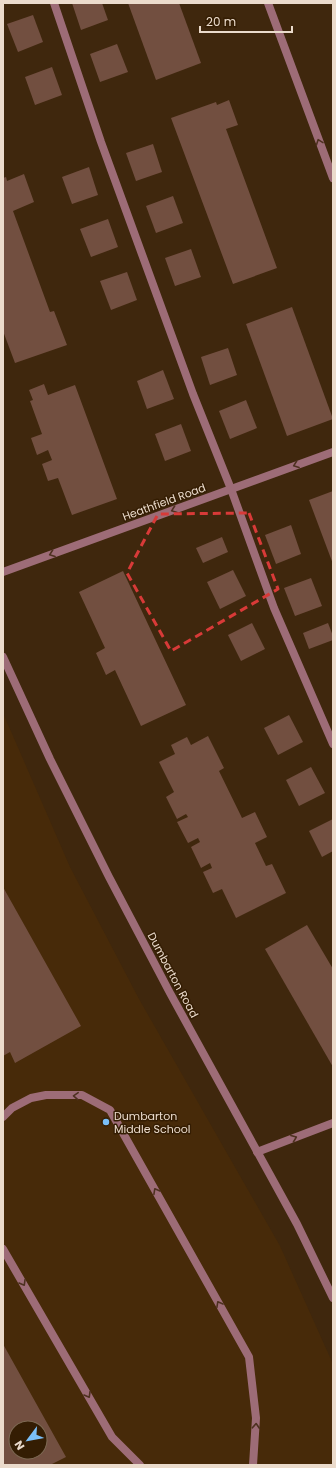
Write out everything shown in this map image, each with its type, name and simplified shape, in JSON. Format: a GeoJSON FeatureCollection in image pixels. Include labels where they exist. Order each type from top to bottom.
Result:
{"type":"FeatureCollection","features":[{"type":"Feature","properties":{"kind":"street"},"geometry":{"type":"LineString","coordinates":[[54,3],[101,142],[192,394],[231,489],[274,608],[333,744]]}},
{"type":"Feature","properties":{"kind":"street"},"geometry":{"type":"LineString","coordinates":[[268,3],[333,178]]}},
{"type":"Feature","properties":{"kind":"street","name":"Heathfield Road"},"geometry":{"type":"LineString","coordinates":[[3,572],[333,452]]}},
{"type":"Feature","properties":{"kind":"street","name":"Dumbarton Road"},"geometry":{"type":"LineString","coordinates":[[3,657],[54,766],[109,877],[170,994],[297,1224],[333,1298]]}},
{"type":"Feature","properties":{"kind":"street"},"geometry":{"type":"LineString","coordinates":[[3,1117],[12,1108],[31,1098],[46,1095],[82,1096],[110,1110],[249,1357],[256,1418],[253,1465]]}},
{"type":"Feature","properties":{"kind":"street"},"geometry":{"type":"LineString","coordinates":[[257,1152],[333,1123]]}},
{"type":"Feature","properties":{"kind":"street"},"geometry":{"type":"LineString","coordinates":[[3,1249],[112,1437],[140,1465]]}},
{"type":"Feature","properties":{"kind":"highlighted area"},"geometry":{"type":"Polygon","coordinates":[[[249,513],[278,589],[171,651],[127,573],[158,514],[249,513]]]}},
{"type":"Feature","properties":{"kind":"shaded area","name":"Dumbarton Middle School"},"geometry":{"type":"Polygon","coordinates":[[[3,713],[70,867],[139,999],[280,1246],[333,1364],[333,1465],[3,1465],[3,713]]]}},
{"type":"Feature","properties":{"kind":"building"},"geometry":{"type":"Polygon","coordinates":[[[72,3],[102,3],[108,20],[81,30],[72,3]]]}},
{"type":"Feature","properties":{"kind":"building"},"geometry":{"type":"Polygon","coordinates":[[[128,3],[179,3],[201,63],[156,80],[128,3]]]}},
{"type":"Feature","properties":{"kind":"building"},"geometry":{"type":"Polygon","coordinates":[[[33,15],[43,42],[18,52],[7,24],[33,15]]]}},
{"type":"Feature","properties":{"kind":"building"},"geometry":{"type":"Polygon","coordinates":[[[117,44],[128,72],[100,82],[90,54],[117,44]]]}},
{"type":"Feature","properties":{"kind":"building"},"geometry":{"type":"Polygon","coordinates":[[[52,67],[62,95],[35,105],[25,77],[52,67]]]}},
{"type":"Feature","properties":{"kind":"building"},"geometry":{"type":"Polygon","coordinates":[[[229,100],[238,125],[226,129],[277,268],[233,284],[171,118],[216,102],[217,105],[229,100]]]}},
{"type":"Feature","properties":{"kind":"building"},"geometry":{"type":"Polygon","coordinates":[[[153,144],[162,172],[136,181],[126,153],[153,144]]]}},
{"type":"Feature","properties":{"kind":"building"},"geometry":{"type":"Polygon","coordinates":[[[89,167],[98,195],[72,204],[62,177],[89,167]]]}},
{"type":"Feature","properties":{"kind":"building"},"geometry":{"type":"Polygon","coordinates":[[[24,174],[34,202],[13,211],[50,312],[54,311],[67,345],[15,363],[3,331],[3,178],[6,177],[7,181],[24,174]]]}},
{"type":"Feature","properties":{"kind":"building"},"geometry":{"type":"Polygon","coordinates":[[[173,196],[183,223],[156,233],[146,206],[173,196]]]}},
{"type":"Feature","properties":{"kind":"building"},"geometry":{"type":"Polygon","coordinates":[[[108,219],[118,247],[91,257],[80,229],[108,219]]]}},
{"type":"Feature","properties":{"kind":"building"},"geometry":{"type":"Polygon","coordinates":[[[191,249],[201,277],[175,286],[165,258],[191,249]]]}},
{"type":"Feature","properties":{"kind":"building"},"geometry":{"type":"Polygon","coordinates":[[[127,272],[137,300],[111,310],[100,281],[127,272]]]}},
{"type":"Feature","properties":{"kind":"building"},"geometry":{"type":"Polygon","coordinates":[[[292,307],[333,419],[287,436],[246,324],[292,307]]]}},
{"type":"Feature","properties":{"kind":"building"},"geometry":{"type":"Polygon","coordinates":[[[228,348],[237,375],[210,385],[201,357],[228,348]]]}},
{"type":"Feature","properties":{"kind":"building"},"geometry":{"type":"Polygon","coordinates":[[[163,370],[174,399],[147,409],[137,381],[163,370]]]}},
{"type":"Feature","properties":{"kind":"building"},"geometry":{"type":"Polygon","coordinates":[[[44,384],[48,395],[75,385],[117,499],[72,515],[58,478],[48,481],[42,464],[52,460],[48,450],[37,455],[31,438],[42,434],[30,401],[33,400],[29,390],[44,384]]]}},
{"type":"Feature","properties":{"kind":"building"},"geometry":{"type":"Polygon","coordinates":[[[246,400],[257,428],[230,439],[219,411],[246,400]]]}},
{"type":"Feature","properties":{"kind":"building"},"geometry":{"type":"Polygon","coordinates":[[[181,424],[191,451],[165,461],[155,434],[181,424]]]}},
{"type":"Feature","properties":{"kind":"building"},"geometry":{"type":"Polygon","coordinates":[[[333,491],[333,564],[309,500],[333,491]]]}},
{"type":"Feature","properties":{"kind":"building"},"geometry":{"type":"Polygon","coordinates":[[[291,525],[301,554],[276,564],[265,535],[291,525]]]}},
{"type":"Feature","properties":{"kind":"building"},"geometry":{"type":"Polygon","coordinates":[[[222,537],[228,552],[203,563],[196,548],[222,537]]]}},
{"type":"Feature","properties":{"kind":"building"},"geometry":{"type":"Polygon","coordinates":[[[233,570],[246,596],[220,609],[207,582],[233,570]]]}},
{"type":"Feature","properties":{"kind":"building"},"geometry":{"type":"Polygon","coordinates":[[[123,571],[186,705],[141,726],[115,670],[106,675],[96,653],[105,648],[79,592],[123,571]]]}},
{"type":"Feature","properties":{"kind":"building"},"geometry":{"type":"Polygon","coordinates":[[[311,578],[322,606],[295,616],[284,588],[311,578]]]}},
{"type":"Feature","properties":{"kind":"building"},"geometry":{"type":"Polygon","coordinates":[[[252,623],[265,649],[241,661],[228,635],[252,623]]]}},
{"type":"Feature","properties":{"kind":"building"},"geometry":{"type":"Polygon","coordinates":[[[328,623],[333,640],[309,649],[303,633],[328,623]]]}},
{"type":"Feature","properties":{"kind":"building"},"geometry":{"type":"Polygon","coordinates":[[[289,715],[303,742],[278,755],[264,728],[289,715]]]}},
{"type":"Feature","properties":{"kind":"building"},"geometry":{"type":"Polygon","coordinates":[[[208,736],[224,768],[219,771],[242,818],[255,812],[267,837],[255,843],[266,866],[272,864],[286,893],[236,918],[222,889],[213,893],[203,872],[212,868],[210,863],[201,868],[191,847],[200,842],[198,838],[188,843],[177,822],[188,817],[186,814],[177,819],[166,797],[174,792],[159,762],[175,754],[171,745],[187,737],[191,745],[208,736]]]}},
{"type":"Feature","properties":{"kind":"building"},"geometry":{"type":"Polygon","coordinates":[[[311,767],[325,793],[299,806],[286,780],[311,767]]]}},
{"type":"Feature","properties":{"kind":"building"},"geometry":{"type":"Polygon","coordinates":[[[333,819],[333,851],[322,857],[309,831],[333,819]]]}},
{"type":"Feature","properties":{"kind":"building"},"geometry":{"type":"Polygon","coordinates":[[[3,887],[81,1026],[15,1063],[10,1052],[3,1056],[3,887]]]}},
{"type":"Feature","properties":{"kind":"building"},"geometry":{"type":"Polygon","coordinates":[[[307,925],[333,969],[333,1067],[265,949],[307,925]]]}},
{"type":"Feature","properties":{"kind":"building"},"geometry":{"type":"Polygon","coordinates":[[[3,1344],[45,1420],[8,1420],[8,1460],[48,1460],[48,1425],[66,1457],[50,1465],[3,1465],[3,1344]]]}},
{"type":"Feature","properties":{"kind":"place","name":"Dumbarton Middle School"},"geometry":{"type":"Point","coordinates":[106,1122]}}]}
